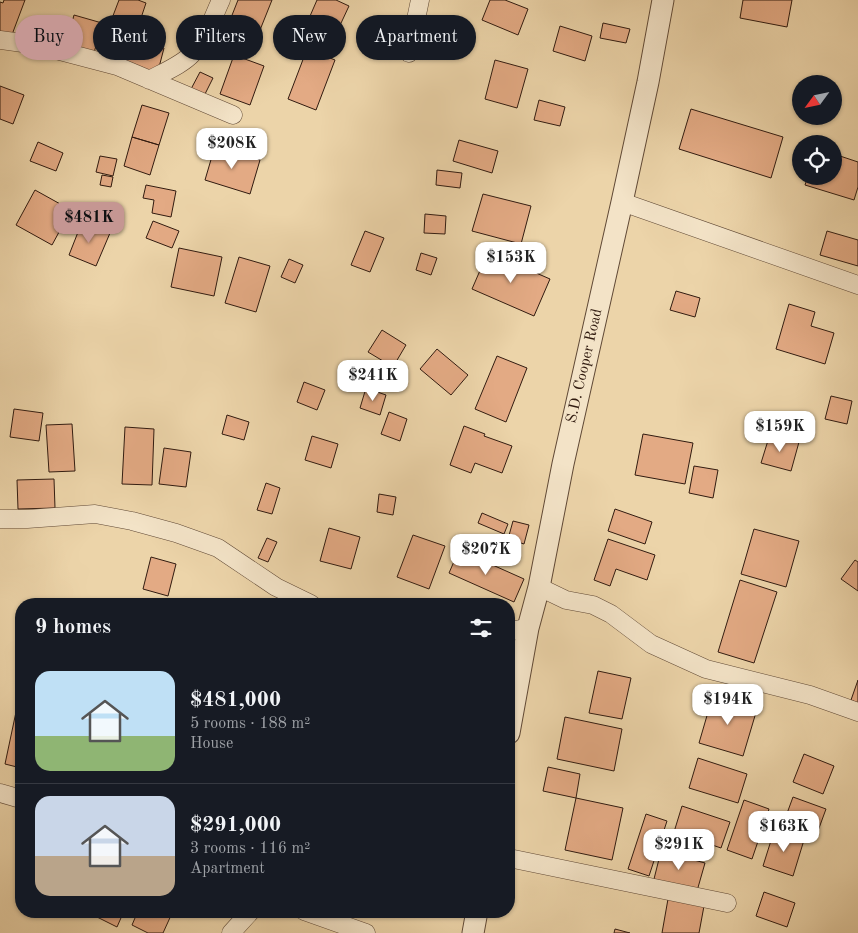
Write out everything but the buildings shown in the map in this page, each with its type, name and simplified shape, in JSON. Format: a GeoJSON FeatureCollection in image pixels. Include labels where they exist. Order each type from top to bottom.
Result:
{"type":"FeatureCollection","features":[{"type":"Feature","properties":{"kind":"street"},"geometry":{"type":"LineString","coordinates":[[149,80],[174,67],[193,53],[207,31],[221,0]]}},
{"type":"Feature","properties":{"kind":"street"},"geometry":{"type":"LineString","coordinates":[[417,15],[420,0]]}},
{"type":"Feature","properties":{"kind":"street","name":"S.D. Cooper Road"},"geometry":{"type":"LineString","coordinates":[[515,664],[518,630],[539,587],[563,464],[622,202],[663,0]]}},
{"type":"Feature","properties":{"kind":"street"},"geometry":{"type":"LineString","coordinates":[[0,40],[37,45],[117,66],[233,115]]}},
{"type":"Feature","properties":{"kind":"street"},"geometry":{"type":"LineString","coordinates":[[622,202],[858,285]]}},
{"type":"Feature","properties":{"kind":"street"},"geometry":{"type":"LineString","coordinates":[[0,519],[96,514],[132,521],[176,533],[218,548],[276,587],[298,598]]}},
{"type":"Feature","properties":{"kind":"street"},"geometry":{"type":"LineString","coordinates":[[539,587],[566,600],[593,605],[611,614],[651,644],[706,669],[810,695],[858,712]]}},
{"type":"Feature","properties":{"kind":"street"},"geometry":{"type":"LineString","coordinates":[[0,794],[15,798]]}},
{"type":"Feature","properties":{"kind":"street"},"geometry":{"type":"LineString","coordinates":[[515,859],[727,903]]}},
{"type":"Feature","properties":{"kind":"street"},"geometry":{"type":"LineString","coordinates":[[231,933],[245,918]]}},
{"type":"Feature","properties":{"kind":"street"},"geometry":{"type":"LineString","coordinates":[[324,918],[366,933]]}},
{"type":"Feature","properties":{"kind":"street"},"geometry":{"type":"LineString","coordinates":[[473,933],[476,918]]}}]}
